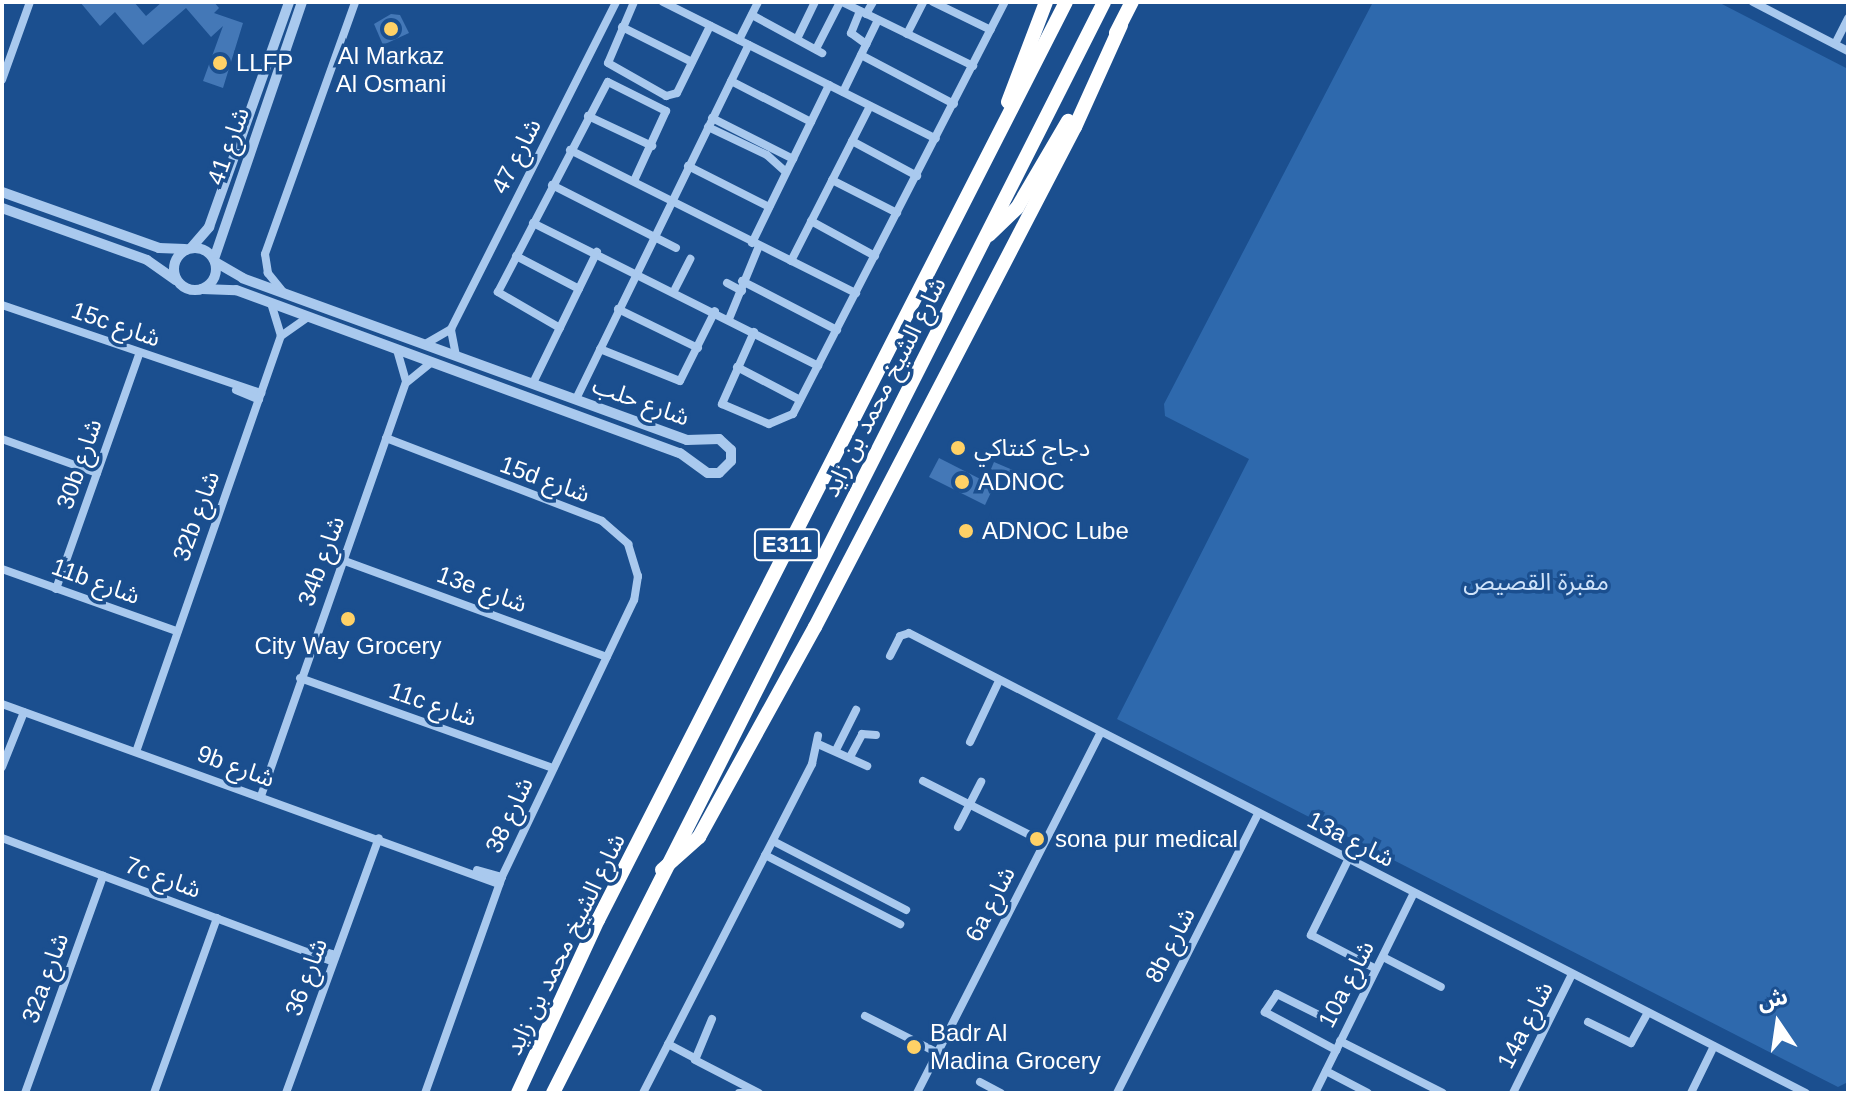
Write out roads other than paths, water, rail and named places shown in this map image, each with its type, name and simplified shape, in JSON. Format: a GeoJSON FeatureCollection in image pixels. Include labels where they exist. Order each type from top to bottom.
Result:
{"type":"FeatureCollection","features":[{"type":"Feature","properties":{"kind":"highway"},"geometry":{"type":"LineString","coordinates":[[1002,127],[1046,2]]}},
{"type":"Feature","properties":{"kind":"highway","name":"شارع الشيخ محمد بن زايد"},"geometry":{"type":"LineString","coordinates":[[518,1093],[598,920],[1066,2]]}},
{"type":"Feature","properties":{"kind":"highway","name":"شارع الشيخ محمد بن زايد"},"geometry":{"type":"LineString","coordinates":[[553,1093],[662,870],[1104,2]]}},
{"type":"Feature","properties":{"kind":"highway"},"geometry":{"type":"LineString","coordinates":[[662,870],[699,837],[815,627],[1080,116],[1132,2]]}},
{"type":"Feature","properties":{"kind":"highway"},"geometry":{"type":"LineString","coordinates":[[986,237],[1017,208],[1121,25]]}},
{"type":"Feature","properties":{"kind":"street"},"geometry":{"type":"LineString","coordinates":[[2,80],[30,2]]}},
{"type":"Feature","properties":{"kind":"street","name":"شارع 41"},"geometry":{"type":"LineString","coordinates":[[188,248],[209,227],[289,2]]}},
{"type":"Feature","properties":{"kind":"street","name":"شارع 41"},"geometry":{"type":"LineString","coordinates":[[215,261],[302,2]]}},
{"type":"Feature","properties":{"kind":"street"},"geometry":{"type":"LineString","coordinates":[[285,293],[268,273],[265,254],[355,2]]}},
{"type":"Feature","properties":{"kind":"street","name":"شارع 47"},"geometry":{"type":"LineString","coordinates":[[451,329],[616,2]]}},
{"type":"Feature","properties":{"kind":"street"},"geometry":{"type":"LineString","coordinates":[[634,2],[608,63],[666,96],[677,93],[710,26]]}},
{"type":"Feature","properties":{"kind":"street"},"geometry":{"type":"LineString","coordinates":[[663,2],[936,139]]}},
{"type":"Feature","properties":{"kind":"street"},"geometry":{"type":"LineString","coordinates":[[739,40],[758,2]]}},
{"type":"Feature","properties":{"kind":"street"},"geometry":{"type":"LineString","coordinates":[[797,39],[815,2]]}},
{"type":"Feature","properties":{"kind":"street"},"geometry":{"type":"LineString","coordinates":[[752,15],[819,51],[841,2],[973,66]]}},
{"type":"Feature","properties":{"kind":"street"},"geometry":{"type":"LineString","coordinates":[[866,44],[851,33],[873,2]]}},
{"type":"Feature","properties":{"kind":"street"},"geometry":{"type":"LineString","coordinates":[[907,34],[923,2]]}},
{"type":"Feature","properties":{"kind":"street"},"geometry":{"type":"LineString","coordinates":[[933,2],[991,30]]}},
{"type":"Feature","properties":{"kind":"street"},"geometry":{"type":"LineString","coordinates":[[754,332],[722,402],[726,408],[769,424],[790,417],[800,400],[1005,2]]}},
{"type":"Feature","properties":{"kind":"street"},"geometry":{"type":"LineString","coordinates":[[1753,2],[1848,51]]}},
{"type":"Feature","properties":{"kind":"street"},"geometry":{"type":"LineString","coordinates":[[1835,44],[1848,18]]}},
{"type":"Feature","properties":{"kind":"street"},"geometry":{"type":"LineString","coordinates":[[843,92],[878,20]]}},
{"type":"Feature","properties":{"kind":"street"},"geometry":{"type":"LineString","coordinates":[[622,27],[692,62]]}},
{"type":"Feature","properties":{"kind":"street"},"geometry":{"type":"LineString","coordinates":[[576,399],[652,236],[749,45]]}},
{"type":"Feature","properties":{"kind":"street"},"geometry":{"type":"LineString","coordinates":[[861,55],[954,104]]}},
{"type":"Feature","properties":{"kind":"street"},"geometry":{"type":"LineString","coordinates":[[731,81],[811,122]]}},
{"type":"Feature","properties":{"kind":"street"},"geometry":{"type":"LineString","coordinates":[[560,328],[500,296],[516,256],[608,82],[637,93],[666,111],[634,181]]}},
{"type":"Feature","properties":{"kind":"street"},"geometry":{"type":"LineString","coordinates":[[729,319],[769,207],[829,85]]}},
{"type":"Feature","properties":{"kind":"street"},"geometry":{"type":"LineString","coordinates":[[791,261],[870,106]]}},
{"type":"Feature","properties":{"kind":"street"},"geometry":{"type":"LineString","coordinates":[[588,116],[652,146]]}},
{"type":"Feature","properties":{"kind":"street"},"geometry":{"type":"LineString","coordinates":[[710,123],[793,159]]}},
{"type":"Feature","properties":{"kind":"street"},"geometry":{"type":"LineString","coordinates":[[710,123],[767,155],[786,172]]}},
{"type":"Feature","properties":{"kind":"street"},"geometry":{"type":"LineString","coordinates":[[852,141],[917,176]]}},
{"type":"Feature","properties":{"kind":"street"},"geometry":{"type":"LineString","coordinates":[[570,150],[856,293]]}},
{"type":"Feature","properties":{"kind":"street"},"geometry":{"type":"LineString","coordinates":[[688,166],[769,207]]}},
{"type":"Feature","properties":{"kind":"street"},"geometry":{"type":"LineString","coordinates":[[832,180],[897,213]]}},
{"type":"Feature","properties":{"kind":"street"},"geometry":{"type":"LineString","coordinates":[[552,185],[676,248]]}},
{"type":"Feature","properties":{"kind":"street"},"geometry":{"type":"LineString","coordinates":[[2,192],[159,248],[188,248],[215,261],[214,278],[202,289],[190,290],[147,260],[2,208]]}},
{"type":"Feature","properties":{"kind":"street"},"geometry":{"type":"LineString","coordinates":[[811,221],[875,256]]}},
{"type":"Feature","properties":{"kind":"street"},"geometry":{"type":"LineString","coordinates":[[533,223],[675,289],[818,366]]}},
{"type":"Feature","properties":{"kind":"street"},"geometry":{"type":"LineString","coordinates":[[176,280],[174,263],[188,248]]}},
{"type":"Feature","properties":{"kind":"street"},"geometry":{"type":"LineString","coordinates":[[533,383],[597,252]]}},
{"type":"Feature","properties":{"kind":"street"},"geometry":{"type":"LineString","coordinates":[[516,256],[579,289]]}},
{"type":"Feature","properties":{"kind":"street"},"geometry":{"type":"LineString","coordinates":[[675,289],[690,259]]}},
{"type":"Feature","properties":{"kind":"street","name":"شارع حلب"},"geometry":{"type":"LineString","coordinates":[[202,289],[228,288],[271,303],[680,453],[708,473],[719,473],[731,461],[731,450],[719,439],[687,440],[285,293],[215,261]]}},
{"type":"Feature","properties":{"kind":"street"},"geometry":{"type":"LineString","coordinates":[[727,283],[742,286],[837,330]]}},
{"type":"Feature","properties":{"kind":"street"},"geometry":{"type":"LineString","coordinates":[[271,303],[281,336],[308,317]]}},
{"type":"Feature","properties":{"kind":"street","name":"15c شارع"},"geometry":{"type":"LineString","coordinates":[[2,305],[260,397]]}},
{"type":"Feature","properties":{"kind":"street"},"geometry":{"type":"LineString","coordinates":[[618,309],[698,348]]}},
{"type":"Feature","properties":{"kind":"street"},"geometry":{"type":"LineString","coordinates":[[600,349],[676,382],[698,348],[715,311]]}},
{"type":"Feature","properties":{"kind":"street"},"geometry":{"type":"LineString","coordinates":[[427,343],[451,329],[456,355]]}},
{"type":"Feature","properties":{"kind":"street","name":"32b شارع"},"geometry":{"type":"LineString","coordinates":[[133,751],[281,336]]}},
{"type":"Feature","properties":{"kind":"street"},"geometry":{"type":"LineString","coordinates":[[397,349],[406,383],[432,362]]}},
{"type":"Feature","properties":{"kind":"street","name":"30b شارع"},"geometry":{"type":"LineString","coordinates":[[56,589],[139,354]]}},
{"type":"Feature","properties":{"kind":"street"},"geometry":{"type":"LineString","coordinates":[[737,367],[800,400]]}},
{"type":"Feature","properties":{"kind":"street","name":"34b شارع"},"geometry":{"type":"LineString","coordinates":[[257,795],[406,383]]}},
{"type":"Feature","properties":{"kind":"street"},"geometry":{"type":"LineString","coordinates":[[2,439],[97,473]]}},
{"type":"Feature","properties":{"kind":"street","name":"15d شارع"},"geometry":{"type":"LineString","coordinates":[[385,441],[602,521],[623,537],[635,559]]}},
{"type":"Feature","properties":{"kind":"street","name":"شارع 38"},"geometry":{"type":"LineString","coordinates":[[425,1093],[501,881],[634,600],[635,559]]}},
{"type":"Feature","properties":{"kind":"street","name":"13e شارع"},"geometry":{"type":"LineString","coordinates":[[342,560],[607,657]]}},
{"type":"Feature","properties":{"kind":"street","name":"11b شارع"},"geometry":{"type":"LineString","coordinates":[[2,569],[176,631]]}},
{"type":"Feature","properties":{"kind":"street","name":"13a شارع"},"geometry":{"type":"LineString","coordinates":[[890,656],[907,633],[1806,1093]]}},
{"type":"Feature","properties":{"kind":"street","name":"11c شارع"},"geometry":{"type":"LineString","coordinates":[[300,678],[553,768]]}},
{"type":"Feature","properties":{"kind":"street"},"geometry":{"type":"LineString","coordinates":[[970,742],[999,681]]}},
{"type":"Feature","properties":{"kind":"street","name":"9b شارع"},"geometry":{"type":"LineString","coordinates":[[2,704],[501,881]]}},
{"type":"Feature","properties":{"kind":"street"},"geometry":{"type":"LineString","coordinates":[[836,750],[856,710]]}},
{"type":"Feature","properties":{"kind":"street"},"geometry":{"type":"LineString","coordinates":[[2,767],[21,711]]}},
{"type":"Feature","properties":{"kind":"street"},"geometry":{"type":"LineString","coordinates":[[847,729],[860,736],[876,735]]}},
{"type":"Feature","properties":{"kind":"street","name":"6a شارع"},"geometry":{"type":"LineString","coordinates":[[917,1093],[1100,734]]}},
{"type":"Feature","properties":{"kind":"street"},"geometry":{"type":"LineString","coordinates":[[850,757],[860,736]]}},
{"type":"Feature","properties":{"kind":"street"},"geometry":{"type":"LineString","coordinates":[[643,1093],[773,841],[818,740],[867,766]]}},
{"type":"Feature","properties":{"kind":"street"},"geometry":{"type":"LineString","coordinates":[[923,781],[1044,842]]}},
{"type":"Feature","properties":{"kind":"street"},"geometry":{"type":"LineString","coordinates":[[958,827],[981,782]]}},
{"type":"Feature","properties":{"kind":"street","name":"8b شارع"},"geometry":{"type":"LineString","coordinates":[[1117,1093],[1258,814]]}},
{"type":"Feature","properties":{"kind":"street","name":"شارع 36"},"geometry":{"type":"LineString","coordinates":[[286,1093],[376,837]]}},
{"type":"Feature","properties":{"kind":"street","name":"7c شارع"},"geometry":{"type":"LineString","coordinates":[[2,840],[334,959]]}},
{"type":"Feature","properties":{"kind":"street"},"geometry":{"type":"LineString","coordinates":[[773,841],[906,910]]}},
{"type":"Feature","properties":{"kind":"street"},"geometry":{"type":"LineString","coordinates":[[765,855],[900,924]]}},
{"type":"Feature","properties":{"kind":"street"},"geometry":{"type":"LineString","coordinates":[[1348,860],[1311,935],[1376,969]]}},
{"type":"Feature","properties":{"kind":"street","name":"32a شارع"},"geometry":{"type":"LineString","coordinates":[[25,1093],[103,876]]}},
{"type":"Feature","properties":{"kind":"street","name":"10a شارع"},"geometry":{"type":"LineString","coordinates":[[1315,1093],[1414,893]]}},
{"type":"Feature","properties":{"kind":"street"},"geometry":{"type":"LineString","coordinates":[[154,1093],[217,918]]}},
{"type":"Feature","properties":{"kind":"street"},"geometry":{"type":"LineString","coordinates":[[1383,957],[1441,987]]}},
{"type":"Feature","properties":{"kind":"street","name":"14a شارع"},"geometry":{"type":"LineString","coordinates":[[1513,1093],[1572,974]]}},
{"type":"Feature","properties":{"kind":"street"},"geometry":{"type":"LineString","coordinates":[[1317,1014],[1277,994],[1265,1012],[1336,1050]]}},
{"type":"Feature","properties":{"kind":"street"},"geometry":{"type":"LineString","coordinates":[[1588,1022],[1631,1043],[1648,1012]]}},
{"type":"Feature","properties":{"kind":"street"},"geometry":{"type":"LineString","coordinates":[[865,1016],[938,1053]]}},
{"type":"Feature","properties":{"kind":"street"},"geometry":{"type":"LineString","coordinates":[[694,1058],[712,1019]]}},
{"type":"Feature","properties":{"kind":"street"},"geometry":{"type":"LineString","coordinates":[[1340,1041],[1443,1093]]}},
{"type":"Feature","properties":{"kind":"street"},"geometry":{"type":"LineString","coordinates":[[668,1044],[759,1093]]}},
{"type":"Feature","properties":{"kind":"street"},"geometry":{"type":"LineString","coordinates":[[1691,1093],[1714,1046]]}},
{"type":"Feature","properties":{"kind":"street"},"geometry":{"type":"LineString","coordinates":[[1326,1071],[1368,1093]]}},
{"type":"Feature","properties":{"kind":"street"},"geometry":{"type":"LineString","coordinates":[[980,1082],[997,1092]]}},
{"type":"Feature","properties":{"kind":"street"},"geometry":{"type":"LineString","coordinates":[[739,1093],[745,1093]]}},
{"type":"Feature","properties":{"kind":"place","name":"Al Markaz Al Osmani"},"geometry":{"type":"Point","coordinates":[391,29]}},
{"type":"Feature","properties":{"kind":"place","name":"LLFP"},"geometry":{"type":"Point","coordinates":[220,63]}},
{"type":"Feature","properties":{"kind":"place","name":"دجاج كنتاكي"},"geometry":{"type":"Point","coordinates":[958,448]}},
{"type":"Feature","properties":{"kind":"place","name":"ADNOC"},"geometry":{"type":"Point","coordinates":[962,482]}},
{"type":"Feature","properties":{"kind":"place","name":"ADNOC Lube"},"geometry":{"type":"Point","coordinates":[966,531]}},
{"type":"Feature","properties":{"kind":"place","name":"City Way Grocery"},"geometry":{"type":"Point","coordinates":[348,619]}},
{"type":"Feature","properties":{"kind":"place","name":"sona pur medical"},"geometry":{"type":"Point","coordinates":[1037,839]}},
{"type":"Feature","properties":{"kind":"place","name":"Badr Al Madina Grocery"},"geometry":{"type":"Point","coordinates":[914,1047]}},
{"type":"Feature","properties":{"kind":"park label","name":"مقبرة القصيص"},"geometry":{"type":"Point","coordinates":[1536,582]}}]}
